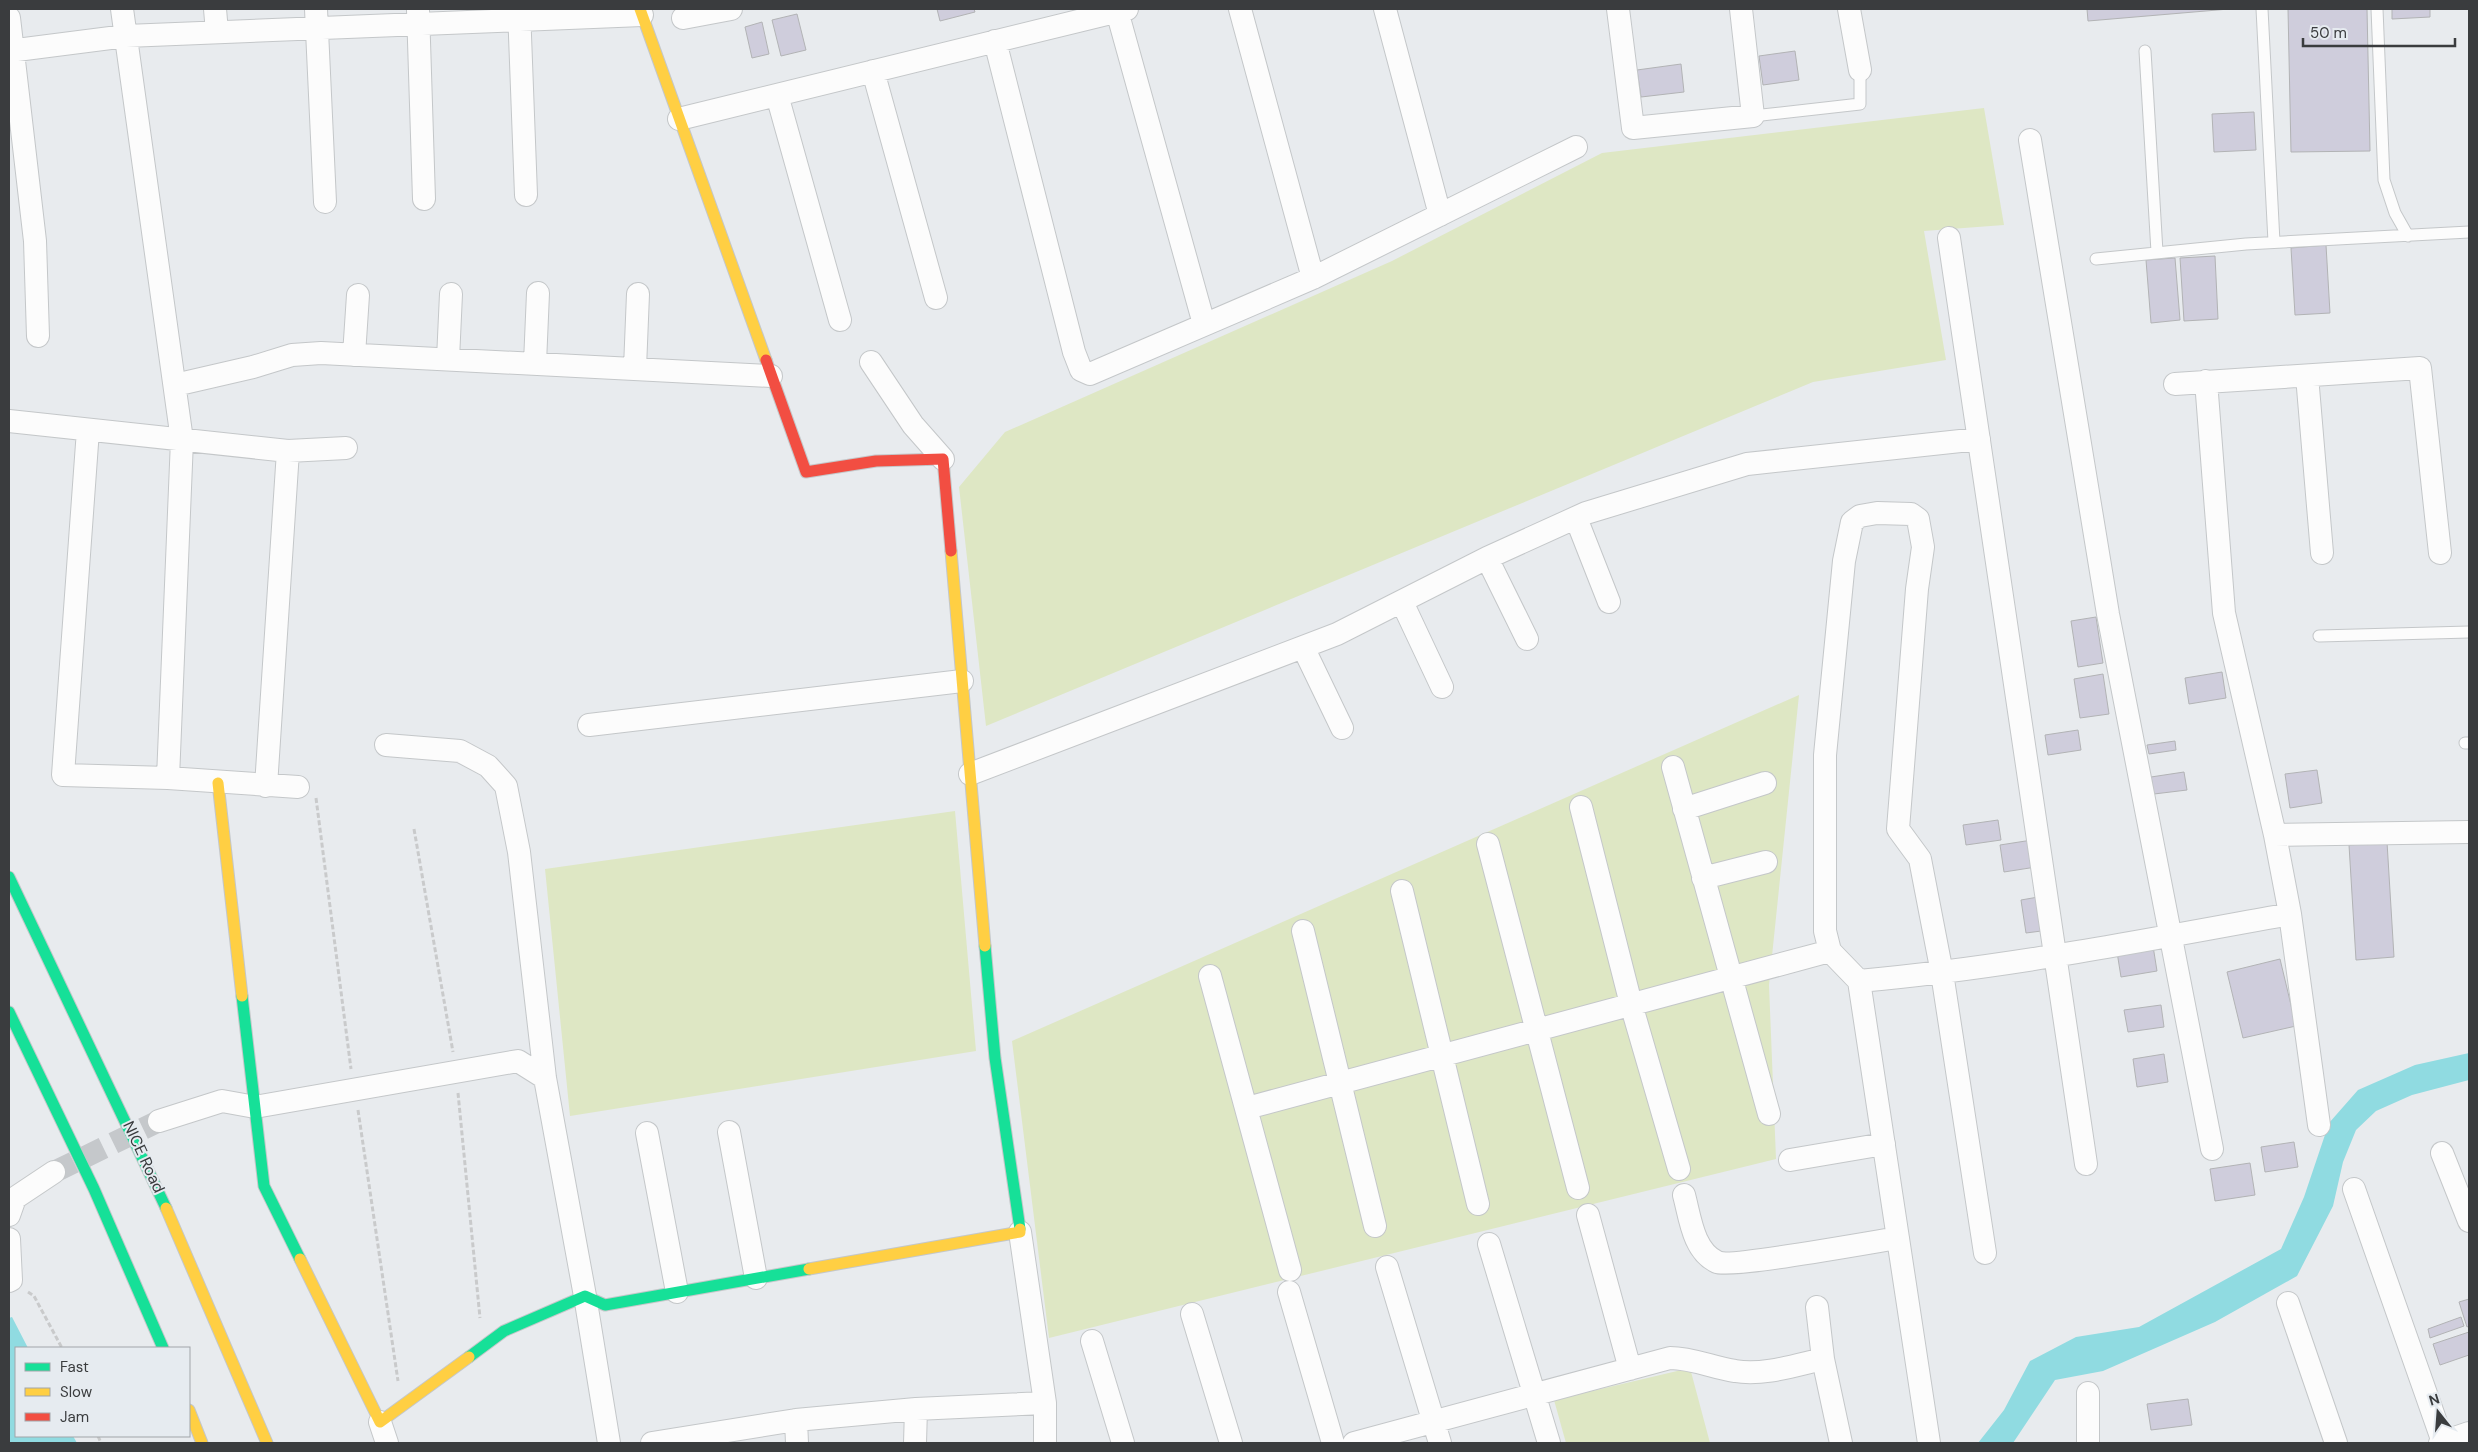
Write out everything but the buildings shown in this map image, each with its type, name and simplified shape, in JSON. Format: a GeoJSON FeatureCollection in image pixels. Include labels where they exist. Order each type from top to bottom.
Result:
{"type":"FeatureCollection","features":[{"type":"Feature","properties":{"kind":"main road"},"geometry":{"type":"LineString","coordinates":[[218,783],[264,1186],[380,1422],[504,1331],[585,1296],[605,1305],[1020,1232],[995,1058],[942,459],[876,461],[806,472],[641,12]]}},
{"type":"Feature","properties":{"kind":"main road","name":"NICE Road"},"geometry":{"type":"LineString","coordinates":[[9,877],[158,1186],[266,1443]]}},
{"type":"Feature","properties":{"kind":"main road"},"geometry":{"type":"LineString","coordinates":[[9,1012],[94,1189],[163,1347]]}},
{"type":"Feature","properties":{"kind":"main road"},"geometry":{"type":"LineString","coordinates":[[190,1413],[202,1443]]}},
{"type":"Feature","properties":{"kind":"street"},"geometry":{"type":"LineString","coordinates":[[122,9],[182,440],[168,778]]}},
{"type":"Feature","properties":{"kind":"street"},"geometry":{"type":"LineString","coordinates":[[215,9],[216,32]]}},
{"type":"Feature","properties":{"kind":"street"},"geometry":{"type":"LineString","coordinates":[[683,18],[730,9]]}},
{"type":"Feature","properties":{"kind":"street"},"geometry":{"type":"LineString","coordinates":[[1240,9],[1313,278]]}},
{"type":"Feature","properties":{"kind":"street"},"geometry":{"type":"LineString","coordinates":[[1385,9],[1440,215]]}},
{"type":"Feature","properties":{"kind":"street"},"geometry":{"type":"LineString","coordinates":[[1618,9],[1633,128],[1753,116],[1741,9]]}},
{"type":"Feature","properties":{"kind":"street"},"geometry":{"type":"LineString","coordinates":[[1849,9],[1860,70]]}},
{"type":"Feature","properties":{"kind":"street"},"geometry":{"type":"LineString","coordinates":[[679,119],[1122,10],[1204,324]]}},
{"type":"Feature","properties":{"kind":"street"},"geometry":{"type":"LineString","coordinates":[[11,51],[126,36],[216,32],[317,18],[641,12]]}},
{"type":"Feature","properties":{"kind":"street"},"geometry":{"type":"LineString","coordinates":[[519,14],[526,195]]}},
{"type":"Feature","properties":{"kind":"street"},"geometry":{"type":"LineString","coordinates":[[418,16],[424,199]]}},
{"type":"Feature","properties":{"kind":"street"},"geometry":{"type":"LineString","coordinates":[[9,18],[11,51],[35,241],[38,336]]}},
{"type":"Feature","properties":{"kind":"street"},"geometry":{"type":"LineString","coordinates":[[317,18],[325,202]]}},
{"type":"Feature","properties":{"kind":"street"},"geometry":{"type":"LineString","coordinates":[[996,41],[1074,352],[1081,370],[1090,374],[1313,278],[1576,147]]}},
{"type":"Feature","properties":{"kind":"street"},"geometry":{"type":"LineString","coordinates":[[873,71],[936,298]]}},
{"type":"Feature","properties":{"kind":"street"},"geometry":{"type":"LineString","coordinates":[[777,95],[840,320]]}},
{"type":"Feature","properties":{"kind":"street"},"geometry":{"type":"LineString","coordinates":[[2030,140],[2106,604],[2212,1149]]}},
{"type":"Feature","properties":{"kind":"street"},"geometry":{"type":"LineString","coordinates":[[1949,238],[2086,1164]]}},
{"type":"Feature","properties":{"kind":"street"},"geometry":{"type":"LineString","coordinates":[[535,363],[538,293]]}},
{"type":"Feature","properties":{"kind":"street"},"geometry":{"type":"LineString","coordinates":[[448,359],[451,294]]}},
{"type":"Feature","properties":{"kind":"street"},"geometry":{"type":"LineString","coordinates":[[635,368],[638,294]]}},
{"type":"Feature","properties":{"kind":"street"},"geometry":{"type":"LineString","coordinates":[[354,355],[358,295]]}},
{"type":"Feature","properties":{"kind":"street"},"geometry":{"type":"LineString","coordinates":[[175,385],[253,367],[292,355],[354,355],[448,359],[771,376]]}},
{"type":"Feature","properties":{"kind":"street"},"geometry":{"type":"LineString","coordinates":[[871,362],[913,425],[942,459]]}},
{"type":"Feature","properties":{"kind":"street"},"geometry":{"type":"LineString","coordinates":[[2175,384],[2420,368],[2440,553]]}},
{"type":"Feature","properties":{"kind":"street"},"geometry":{"type":"LineString","coordinates":[[2307,376],[2322,553]]}},
{"type":"Feature","properties":{"kind":"street"},"geometry":{"type":"LineString","coordinates":[[2206,381],[2224,613],[2275,834],[2290,914],[2319,1125]]}},
{"type":"Feature","properties":{"kind":"street"},"geometry":{"type":"LineString","coordinates":[[9,421],[288,451],[346,448]]}},
{"type":"Feature","properties":{"kind":"street"},"geometry":{"type":"LineString","coordinates":[[88,430],[63,775],[168,778],[218,783],[298,787]]}},
{"type":"Feature","properties":{"kind":"street"},"geometry":{"type":"LineString","coordinates":[[970,774],[1336,634],[1487,558],[1576,518],[1748,464],[1980,439]]}},
{"type":"Feature","properties":{"kind":"street"},"geometry":{"type":"LineString","coordinates":[[266,786],[288,451]]}},
{"type":"Feature","properties":{"kind":"street"},"geometry":{"type":"LineString","coordinates":[[1925,1443],[1929,1443],[1859,981],[1830,951],[1825,931],[1825,755],[1844,562],[1852,522],[1860,516],[1884,512],[1911,514],[1918,519],[1921,531],[1922,558],[1917,589],[1898,829],[1920,859],[1942,973],[1985,1253]]}},
{"type":"Feature","properties":{"kind":"street"},"geometry":{"type":"LineString","coordinates":[[1576,518],[1609,602]]}},
{"type":"Feature","properties":{"kind":"street"},"geometry":{"type":"LineString","coordinates":[[1487,558],[1527,639]]}},
{"type":"Feature","properties":{"kind":"street"},"geometry":{"type":"LineString","coordinates":[[1402,602],[1442,686]]}},
{"type":"Feature","properties":{"kind":"street"},"geometry":{"type":"LineString","coordinates":[[1303,647],[1342,728]]}},
{"type":"Feature","properties":{"kind":"street"},"geometry":{"type":"LineString","coordinates":[[589,726],[962,682]]}},
{"type":"Feature","properties":{"kind":"street"},"geometry":{"type":"LineString","coordinates":[[386,745],[460,751],[488,766],[506,786],[519,852],[545,1078],[585,1296],[609,1443]]}},
{"type":"Feature","properties":{"kind":"street"},"geometry":{"type":"LineString","coordinates":[[1673,767],[1769,1114]]}},
{"type":"Feature","properties":{"kind":"street"},"geometry":{"type":"LineString","coordinates":[[1684,809],[1765,783]]}},
{"type":"Feature","properties":{"kind":"street"},"geometry":{"type":"LineString","coordinates":[[1582,808],[1632,1004],[1680,1169]]}},
{"type":"Feature","properties":{"kind":"street"},"geometry":{"type":"LineString","coordinates":[[2275,834],[2469,832]]}},
{"type":"Feature","properties":{"kind":"street"},"geometry":{"type":"LineString","coordinates":[[1488,844],[1538,1029],[1578,1188]]}},
{"type":"Feature","properties":{"kind":"street"},"geometry":{"type":"LineString","coordinates":[[1703,878],[1766,862]]}},
{"type":"Feature","properties":{"kind":"street"},"geometry":{"type":"LineString","coordinates":[[1402,891],[1478,1204]]}},
{"type":"Feature","properties":{"kind":"street"},"geometry":{"type":"LineString","coordinates":[[1859,981],[1942,973],[2171,936],[2290,914]]}},
{"type":"Feature","properties":{"kind":"street"},"geometry":{"type":"LineString","coordinates":[[1303,931],[1375,1226]]}},
{"type":"Feature","properties":{"kind":"street"},"geometry":{"type":"LineString","coordinates":[[1247,1108],[1340,1082],[1442,1057],[1731,976],[1830,951]]}},
{"type":"Feature","properties":{"kind":"street"},"geometry":{"type":"LineString","coordinates":[[1210,976],[1247,1108],[1333,1443]]}},
{"type":"Feature","properties":{"kind":"street"},"geometry":{"type":"LineString","coordinates":[[159,1121],[222,1101],[255,1107],[518,1062],[545,1078]]}},
{"type":"Feature","properties":{"kind":"street"},"geometry":{"type":"LineString","coordinates":[[729,1132],[756,1278]]}},
{"type":"Feature","properties":{"kind":"street"},"geometry":{"type":"LineString","coordinates":[[648,1133],[677,1292]]}},
{"type":"Feature","properties":{"kind":"street"},"geometry":{"type":"LineString","coordinates":[[1790,1160],[1884,1144]]}},
{"type":"Feature","properties":{"kind":"street"},"geometry":{"type":"LineString","coordinates":[[2442,1153],[2465,1199],[2469,1221]]}},
{"type":"Feature","properties":{"kind":"street"},"geometry":{"type":"LineString","coordinates":[[9,1215],[14,1198],[54,1172]]}},
{"type":"Feature","properties":{"kind":"street"},"geometry":{"type":"LineString","coordinates":[[2354,1190],[2441,1443],[2469,1433]]}},
{"type":"Feature","properties":{"kind":"street"},"geometry":{"type":"LineString","coordinates":[[1684,1195],[1697,1241],[1709,1256],[1718,1263],[1746,1261],[1898,1238]]}},
{"type":"Feature","properties":{"kind":"street"},"geometry":{"type":"LineString","coordinates":[[1588,1215],[1630,1369]]}},
{"type":"Feature","properties":{"kind":"street"},"geometry":{"type":"LineString","coordinates":[[1020,1232],[1045,1402],[1045,1443]]}},
{"type":"Feature","properties":{"kind":"street"},"geometry":{"type":"LineString","coordinates":[[9,1239],[10,1281]]}},
{"type":"Feature","properties":{"kind":"street"},"geometry":{"type":"LineString","coordinates":[[1489,1244],[1549,1443]]}},
{"type":"Feature","properties":{"kind":"street"},"geometry":{"type":"LineString","coordinates":[[1387,1266],[1440,1443]]}},
{"type":"Feature","properties":{"kind":"street"},"geometry":{"type":"LineString","coordinates":[[2288,1303],[2336,1443]]}},
{"type":"Feature","properties":{"kind":"street"},"geometry":{"type":"LineString","coordinates":[[1817,1307],[1823,1359],[1841,1443]]}},
{"type":"Feature","properties":{"kind":"street"},"geometry":{"type":"LineString","coordinates":[[1192,1314],[1231,1443]]}},
{"type":"Feature","properties":{"kind":"street"},"geometry":{"type":"LineString","coordinates":[[1092,1341],[1123,1443]]}},
{"type":"Feature","properties":{"kind":"street"},"geometry":{"type":"LineString","coordinates":[[1354,1443],[1670,1358],[1687,1358],[1736,1372],[1767,1371],[1823,1359]]}},
{"type":"Feature","properties":{"kind":"street"},"geometry":{"type":"LineString","coordinates":[[2088,1393],[2088,1443]]}},
{"type":"Feature","properties":{"kind":"street"},"geometry":{"type":"LineString","coordinates":[[652,1443],[687,1440],[796,1420],[916,1409],[1045,1402]]}},
{"type":"Feature","properties":{"kind":"street"},"geometry":{"type":"LineString","coordinates":[[915,1443],[916,1409]]}},
{"type":"Feature","properties":{"kind":"street"},"geometry":{"type":"LineString","coordinates":[[796,1420],[797,1443]]}},
{"type":"Feature","properties":{"kind":"street"},"geometry":{"type":"LineString","coordinates":[[380,1422],[387,1443]]}},
{"type":"Feature","properties":{"kind":"lane"},"geometry":{"type":"LineString","coordinates":[[2262,9],[2274,242]]}},
{"type":"Feature","properties":{"kind":"lane"},"geometry":{"type":"LineString","coordinates":[[2377,9],[2384,180],[2394,213],[2408,236]]}},
{"type":"Feature","properties":{"kind":"lane"},"geometry":{"type":"LineString","coordinates":[[2145,51],[2156,252]]}},
{"type":"Feature","properties":{"kind":"lane"},"geometry":{"type":"LineString","coordinates":[[1753,116],[1860,104],[1860,70]]}},
{"type":"Feature","properties":{"kind":"lane"},"geometry":{"type":"LineString","coordinates":[[2096,260],[2156,252],[2274,242],[2469,232]]}},
{"type":"Feature","properties":{"kind":"lane"},"geometry":{"type":"LineString","coordinates":[[2320,636],[2469,632]]}},
{"type":"Feature","properties":{"kind":"path"},"geometry":{"type":"LineString","coordinates":[[10,1281],[34,1296],[61,1347]]}},
{"type":"Feature","properties":{"kind":"green space"},"geometry":{"type":"Polygon","coordinates":[[[1984,108],[2004,225],[1924,231],[1946,360],[1813,382],[986,726],[959,487],[1005,432],[1392,261],[1602,153],[1984,108]]]}},
{"type":"Feature","properties":{"kind":"green space"},"geometry":{"type":"Polygon","coordinates":[[[1799,695],[1769,985],[1776,1159],[1049,1338],[1012,1041],[1799,695]]]}},
{"type":"Feature","properties":{"kind":"green space"},"geometry":{"type":"Polygon","coordinates":[[[955,811],[976,1051],[570,1116],[545,869],[955,811]]]}},
{"type":"Feature","properties":{"kind":"green space"},"geometry":{"type":"Polygon","coordinates":[[[1690,1368],[1710,1443],[1566,1443],[1554,1400],[1690,1368]]]}},
{"type":"Feature","properties":{"kind":"water"},"geometry":{"type":"Polygon","coordinates":[[[2469,1053],[2469,1080],[2412,1095],[2376,1111],[2356,1130],[2343,1162],[2333,1206],[2297,1276],[2215,1322],[2103,1371],[2055,1380],[2013,1443],[1978,1443],[2004,1410],[2030,1361],[2076,1337],[2139,1327],[2281,1249],[2304,1197],[2329,1123],[2358,1090],[2415,1065],[2469,1053]]]}},
{"type":"Feature","properties":{"kind":"water"},"geometry":{"type":"Polygon","coordinates":[[[12,1317],[27,1347],[15,1347],[15,1437],[74,1437],[77,1443],[9,1443],[9,1318],[12,1317]]]}},
{"type":"Feature","properties":{"kind":"tunnel"},"geometry":{"type":"LineString","coordinates":[[54,1172],[159,1121]]}},
{"type":"Feature","properties":{"kind":"traffic: fast"},"geometry":{"type":"LineString","coordinates":[[9,877],[166,1208]]}},
{"type":"Feature","properties":{"kind":"traffic: fast"},"geometry":{"type":"LineString","coordinates":[[985,946],[995,1058],[1020,1229]]}},
{"type":"Feature","properties":{"kind":"traffic: fast"},"geometry":{"type":"LineString","coordinates":[[242,996],[264,1186],[300,1259]]}},
{"type":"Feature","properties":{"kind":"traffic: fast"},"geometry":{"type":"LineString","coordinates":[[9,1012],[94,1189],[163,1347]]}},
{"type":"Feature","properties":{"kind":"traffic: fast"},"geometry":{"type":"LineString","coordinates":[[469,1357],[504,1331],[585,1296],[605,1305],[809,1269]]}},
{"type":"Feature","properties":{"kind":"traffic: slow"},"geometry":{"type":"LineString","coordinates":[[640,9],[766,360]]}},
{"type":"Feature","properties":{"kind":"traffic: slow"},"geometry":{"type":"LineString","coordinates":[[951,551],[985,946]]}},
{"type":"Feature","properties":{"kind":"traffic: slow"},"geometry":{"type":"LineString","coordinates":[[218,783],[242,996]]}},
{"type":"Feature","properties":{"kind":"traffic: slow"},"geometry":{"type":"LineString","coordinates":[[166,1208],[267,1443]]}},
{"type":"Feature","properties":{"kind":"traffic: slow"},"geometry":{"type":"LineString","coordinates":[[809,1269],[1020,1232],[1020,1229]]}},
{"type":"Feature","properties":{"kind":"traffic: slow"},"geometry":{"type":"LineString","coordinates":[[300,1259],[380,1422],[469,1357]]}},
{"type":"Feature","properties":{"kind":"traffic: slow"},"geometry":{"type":"LineString","coordinates":[[190,1413],[202,1443]]}},
{"type":"Feature","properties":{"kind":"traffic: jam"},"geometry":{"type":"LineString","coordinates":[[766,360],[806,472],[876,461],[943,459],[951,551]]}}]}
